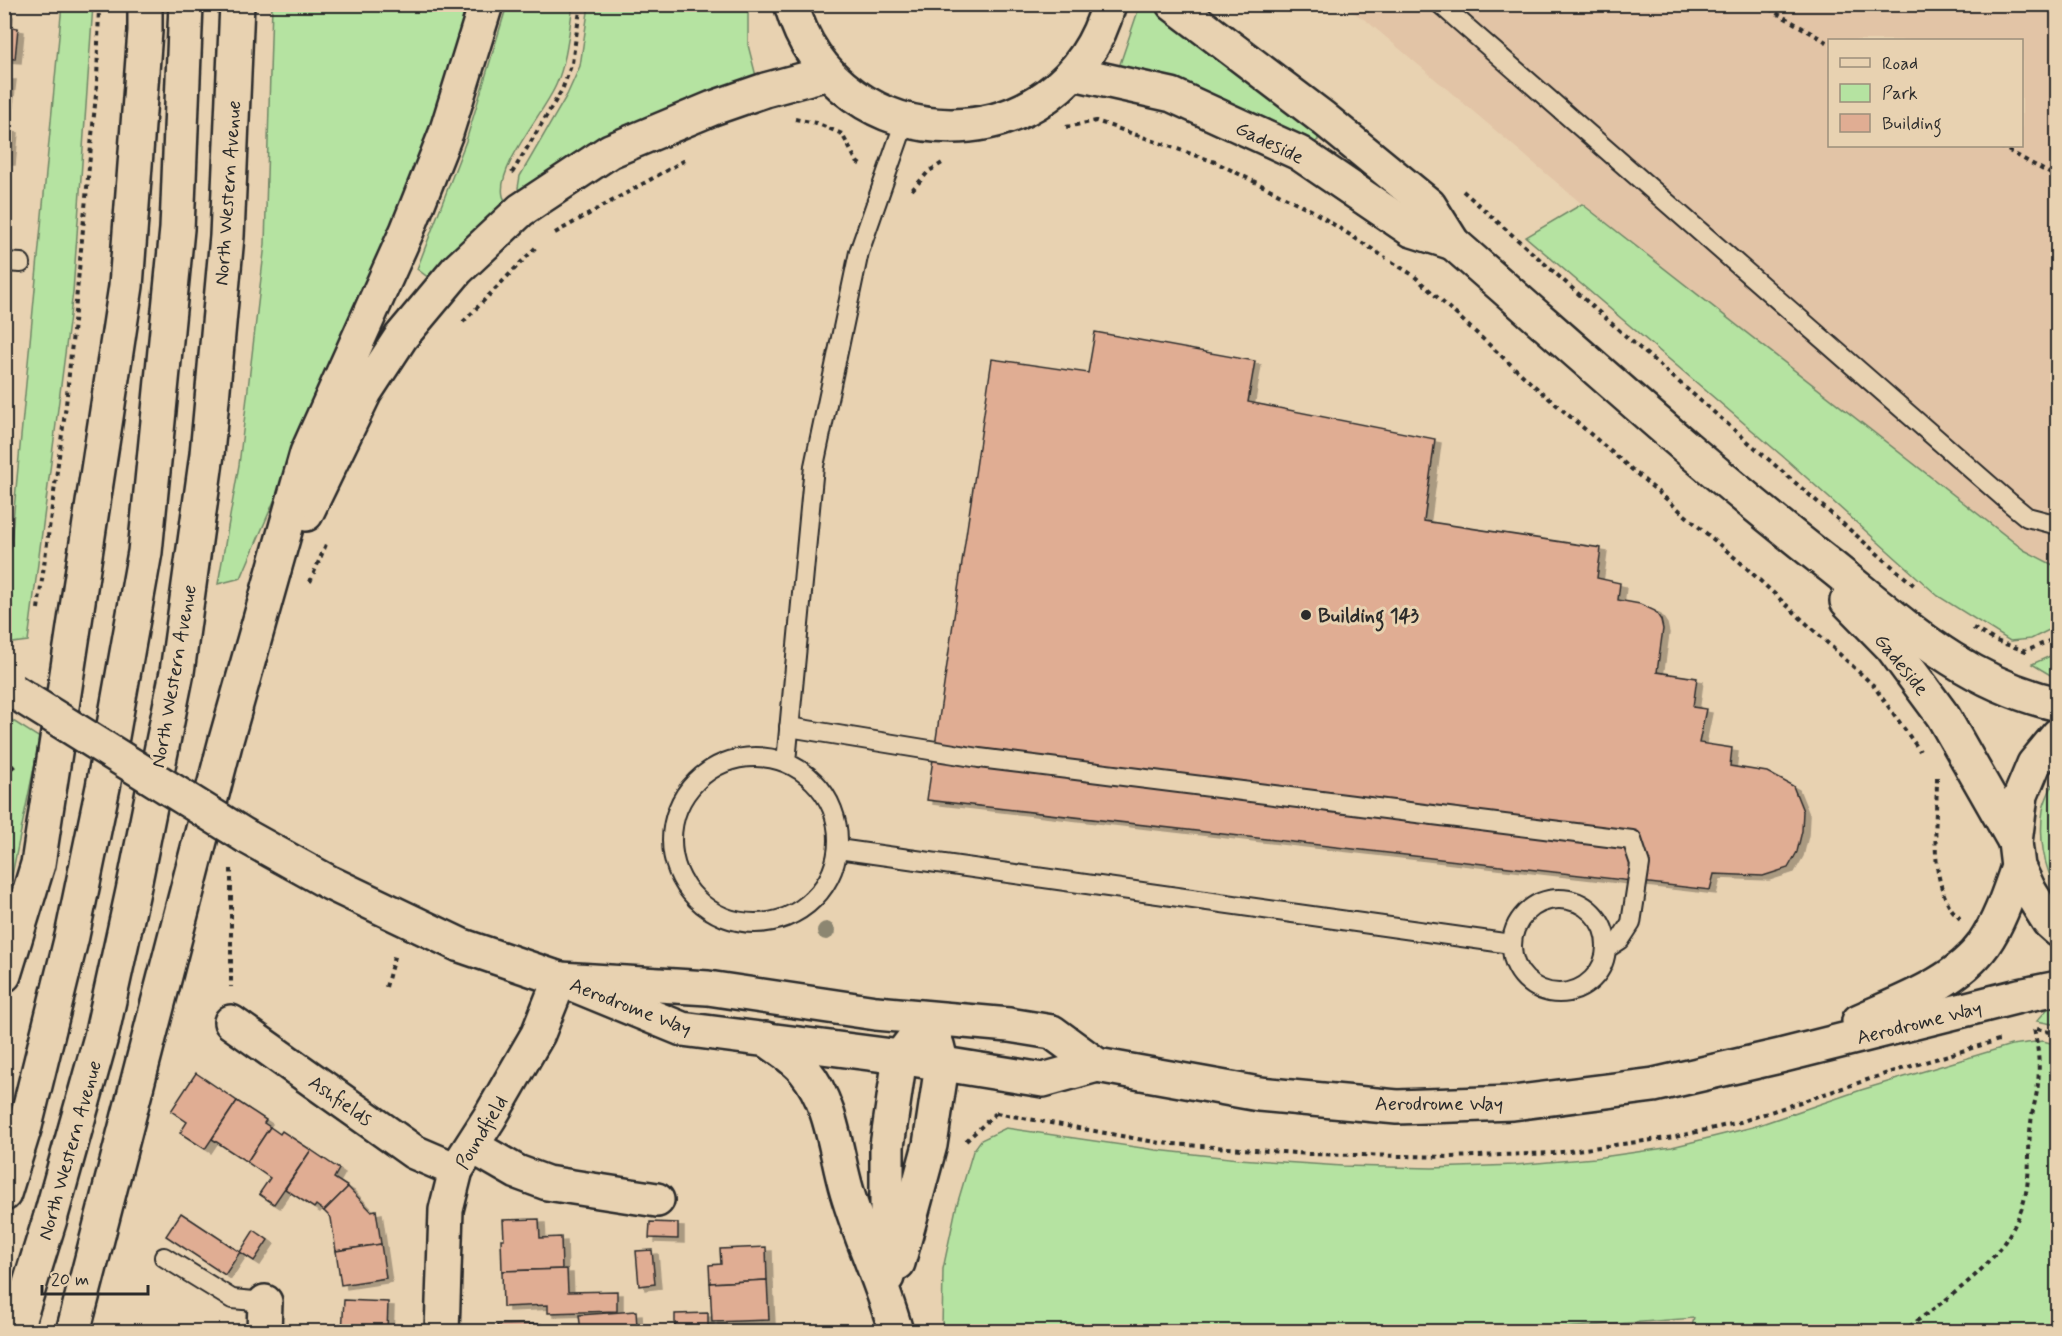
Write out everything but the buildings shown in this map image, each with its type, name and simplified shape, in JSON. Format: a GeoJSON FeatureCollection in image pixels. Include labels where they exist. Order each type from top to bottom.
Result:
{"type":"FeatureCollection","features":[{"type":"Feature","properties":{"kind":"main road"},"geometry":{"type":"LineString","coordinates":[[4,975],[38,864],[126,286],[145,4]]}},
{"type":"Feature","properties":{"kind":"main road"},"geometry":{"type":"LineString","coordinates":[[4,1194],[25,1126],[72,936],[103,787],[145,552],[177,229],[186,4]]}},
{"type":"Feature","properties":{"kind":"main road","name":"North Western Avenue"},"geometry":{"type":"LineString","coordinates":[[15,1332],[50,1219],[101,1037],[177,672],[207,454],[227,236],[237,4]]}},
{"type":"Feature","properties":{"kind":"main road"},"geometry":{"type":"LineString","coordinates":[[73,1332],[224,751],[307,453],[407,231],[446,133],[486,4]]}},
{"type":"Feature","properties":{"kind":"main road"},"geometry":{"type":"LineString","coordinates":[[791,4],[796,22],[810,49],[828,73],[851,94],[877,110],[905,121],[935,127],[966,127],[996,121],[1024,110],[1050,93],[1073,73],[1091,49],[1109,4]]}},
{"type":"Feature","properties":{"kind":"main road","name":"Gadeside"},"geometry":{"type":"LineString","coordinates":[[1173,4],[1323,118],[1429,205],[1453,243],[1759,510],[1943,655],[2000,687],[2030,698],[2058,704]]}},
{"type":"Feature","properties":{"kind":"main road"},"geometry":{"type":"LineString","coordinates":[[267,594],[365,392],[401,337],[457,270],[521,210],[610,150],[713,108],[765,90],[828,73]]}},
{"type":"Feature","properties":{"kind":"main road","name":"Gadeside"},"geometry":{"type":"LineString","coordinates":[[1073,73],[1172,95],[1299,153],[1412,230],[1453,243]]}},
{"type":"Feature","properties":{"kind":"main road","name":"Gadeside"},"geometry":{"type":"LineString","coordinates":[[1759,510],[1892,647],[1922,686],[1943,716],[2016,854],[2030,892],[2049,922],[2058,930]]}},
{"type":"Feature","properties":{"kind":"main road"},"geometry":{"type":"LineString","coordinates":[[9,688],[239,851],[330,883],[460,945],[560,979]]}},
{"type":"Feature","properties":{"kind":"main road","name":"Aerodrome Way"},"geometry":{"type":"LineString","coordinates":[[1780,1056],[1930,989],[1962,967],[1984,944],[2002,909],[2016,854],[2021,795],[2034,764],[2058,735]]}},
{"type":"Feature","properties":{"kind":"main road","name":"Aerodrome Way"},"geometry":{"type":"LineString","coordinates":[[560,979],[708,988],[876,1013],[1009,1025],[1052,1032],[1097,1065]]}},
{"type":"Feature","properties":{"kind":"main road","name":"Aerodrome Way"},"geometry":{"type":"LineString","coordinates":[[560,979],[682,1029],[766,1039],[1043,1080],[1097,1065],[1259,1094],[1397,1107],[1513,1103],[1654,1085],[2058,988]]}},
{"type":"Feature","properties":{"kind":"main road","name":"Poundfield"},"geometry":{"type":"LineString","coordinates":[[441,1332],[446,1210],[464,1158],[538,1034],[560,979]]}},
{"type":"Feature","properties":{"kind":"main road"},"geometry":{"type":"LineString","coordinates":[[887,1300],[887,1146],[900,1058],[930,1018]]}},
{"type":"Feature","properties":{"kind":"main road"},"geometry":{"type":"LineString","coordinates":[[887,1300],[926,1162],[942,1065],[930,1018]]}},
{"type":"Feature","properties":{"kind":"main road","name":"Ashfields"},"geometry":{"type":"LineString","coordinates":[[231,1022],[414,1152],[464,1158],[517,1172],[547,1183],[657,1200]]}},
{"type":"Feature","properties":{"kind":"main road"},"geometry":{"type":"LineString","coordinates":[[766,1039],[805,1071],[820,1095],[829,1120],[847,1192],[887,1300],[896,1332]]}},
{"type":"Feature","properties":{"kind":"lane"},"geometry":{"type":"LineString","coordinates":[[1440,4],[2010,503],[2027,517],[2058,525]]}},
{"type":"Feature","properties":{"kind":"lane"},"geometry":{"type":"LineString","coordinates":[[786,762],[814,466],[859,252],[905,121]]}},
{"type":"Feature","properties":{"kind":"lane"},"geometry":{"type":"LineString","coordinates":[[789,727],[979,758],[1632,840],[1640,864],[1631,923],[1620,940],[1606,949]]}},
{"type":"Feature","properties":{"kind":"lane"},"geometry":{"type":"LineString","coordinates":[[743,757],[765,757],[786,762],[805,773],[820,788],[832,807],[837,828],[838,849],[832,870],[822,889],[807,905],[788,916],[767,922],[745,922],[724,917],[706,906],[690,891],[679,872],[673,852],[673,830],[678,809],[688,790],[722,763],[743,757]]}},
{"type":"Feature","properties":{"kind":"lane"},"geometry":{"type":"LineString","coordinates":[[838,849],[1511,944]]}},
{"type":"Feature","properties":{"kind":"lane"},"geometry":{"type":"LineString","coordinates":[[1561,899],[1584,907],[1597,918],[1604,932],[1606,949],[1602,965],[1593,979],[1580,989],[1564,993],[1548,993],[1533,986],[1521,975],[1513,960],[1511,944],[1515,928],[1524,914],[1537,904],[1561,899]]}},
{"type":"Feature","properties":{"kind":"lane"},"geometry":{"type":"LineString","coordinates":[[164,1257],[265,1317]]}},
{"type":"Feature","properties":{"kind":"path"},"geometry":{"type":"LineString","coordinates":[[38,613],[66,405],[97,84],[99,4]]}},
{"type":"Feature","properties":{"kind":"path"},"geometry":{"type":"LineString","coordinates":[[511,175],[562,90],[572,63],[581,4]]}},
{"type":"Feature","properties":{"kind":"path"},"geometry":{"type":"LineString","coordinates":[[1761,4],[1828,43]]}},
{"type":"Feature","properties":{"kind":"path"},"geometry":{"type":"LineString","coordinates":[[795,119],[816,123],[842,134],[857,162],[883,182],[912,190],[929,171],[948,160]]}},
{"type":"Feature","properties":{"kind":"path"},"geometry":{"type":"LineString","coordinates":[[1064,127],[1096,121],[1215,162],[1311,210],[1413,275],[1531,383],[1741,563],[1873,685],[1924,758]]}},
{"type":"Feature","properties":{"kind":"path"},"geometry":{"type":"LineString","coordinates":[[2002,147],[2058,178]]}},
{"type":"Feature","properties":{"kind":"path"},"geometry":{"type":"LineString","coordinates":[[549,236],[692,157]]}},
{"type":"Feature","properties":{"kind":"path"},"geometry":{"type":"LineString","coordinates":[[1459,187],[1637,346],[1920,590]]}},
{"type":"Feature","properties":{"kind":"path"},"geometry":{"type":"LineString","coordinates":[[457,329],[543,239]]}},
{"type":"Feature","properties":{"kind":"path"},"geometry":{"type":"LineString","coordinates":[[308,586],[332,532]]}},
{"type":"Feature","properties":{"kind":"path"},"geometry":{"type":"LineString","coordinates":[[1970,626],[1996,641],[2026,651],[2058,637]]}},
{"type":"Feature","properties":{"kind":"path"},"geometry":{"type":"LineString","coordinates":[[4,774],[18,763],[20,752]]}},
{"type":"Feature","properties":{"kind":"path"},"geometry":{"type":"LineString","coordinates":[[1937,776],[1936,844],[1940,880],[1949,906],[1965,925]]}},
{"type":"Feature","properties":{"kind":"path"},"geometry":{"type":"LineString","coordinates":[[231,1022],[239,851]]}},
{"type":"Feature","properties":{"kind":"path"},"geometry":{"type":"LineString","coordinates":[[387,987],[395,952]]}},
{"type":"Feature","properties":{"kind":"path"},"geometry":{"type":"LineString","coordinates":[[1902,1332],[1975,1276],[2000,1249],[2016,1221],[2027,1188],[2031,1123],[2038,1083],[2037,1043],[2034,1028],[2058,1034]]}},
{"type":"Feature","properties":{"kind":"path"},"geometry":{"type":"LineString","coordinates":[[958,1148],[996,1113],[1013,1115]]}},
{"type":"Feature","properties":{"kind":"shaded area"},"geometry":{"type":"Polygon","coordinates":[[[1343,5],[2057,5],[2057,567],[2024,550],[1582,204],[1368,22],[1343,5]]]}},
{"type":"Feature","properties":{"kind":"green space"},"geometry":{"type":"Polygon","coordinates":[[[62,5],[93,5],[73,292],[28,641],[5,644],[5,551],[10,552],[62,5]]]}},
{"type":"Feature","properties":{"kind":"green space"},"geometry":{"type":"Polygon","coordinates":[[[272,5],[474,5],[433,130],[241,578],[218,584],[239,465],[265,244],[272,5]]]}},
{"type":"Feature","properties":{"kind":"green space"},"geometry":{"type":"Polygon","coordinates":[[[507,5],[573,5],[563,66],[550,97],[522,140],[507,170],[503,184],[503,196],[510,208],[433,281],[417,269],[466,141],[507,5]]]}},
{"type":"Feature","properties":{"kind":"green space"},"geometry":{"type":"Polygon","coordinates":[[[589,5],[748,5],[748,45],[757,80],[521,197],[518,188],[520,176],[567,95],[580,66],[589,5]]]}},
{"type":"Feature","properties":{"kind":"green space"},"geometry":{"type":"Polygon","coordinates":[[[1140,5],[1152,5],[1318,128],[1318,140],[1310,146],[1118,70],[1140,5]]]}},
{"type":"Feature","properties":{"kind":"green space"},"geometry":{"type":"Polygon","coordinates":[[[1582,204],[2024,550],[2057,567],[2057,626],[2031,639],[2010,641],[1938,596],[1787,460],[1526,237],[1582,204]]]}},
{"type":"Feature","properties":{"kind":"green space"},"geometry":{"type":"Polygon","coordinates":[[[2057,653],[2057,679],[2032,664],[2057,653]]]}},
{"type":"Feature","properties":{"kind":"green space"},"geometry":{"type":"Polygon","coordinates":[[[5,716],[40,738],[5,909],[5,716]]]}},
{"type":"Feature","properties":{"kind":"green space"},"geometry":{"type":"Polygon","coordinates":[[[2057,774],[2057,889],[2045,861],[2042,820],[2044,806],[2057,774]]]}},
{"type":"Feature","properties":{"kind":"green space"},"geometry":{"type":"Polygon","coordinates":[[[2051,1005],[2057,1005],[2057,1025],[2037,1021],[2051,1005]]]}},
{"type":"Feature","properties":{"kind":"green space"},"geometry":{"type":"Polygon","coordinates":[[[2043,1041],[2058,1045],[2057,1331],[1691,1331],[1694,1318],[1511,1332],[942,1331],[943,1269],[956,1208],[973,1151],[981,1140],[1006,1128],[1156,1150],[1239,1159],[1342,1166],[1432,1168],[1515,1165],[1595,1158],[1672,1147],[1753,1127],[1861,1090],[2011,1045],[2043,1041]]]}},
{"type":"Feature","properties":{"kind":"place","name":"Building 143"},"geometry":{"type":"Point","coordinates":[1306,615]}}]}
